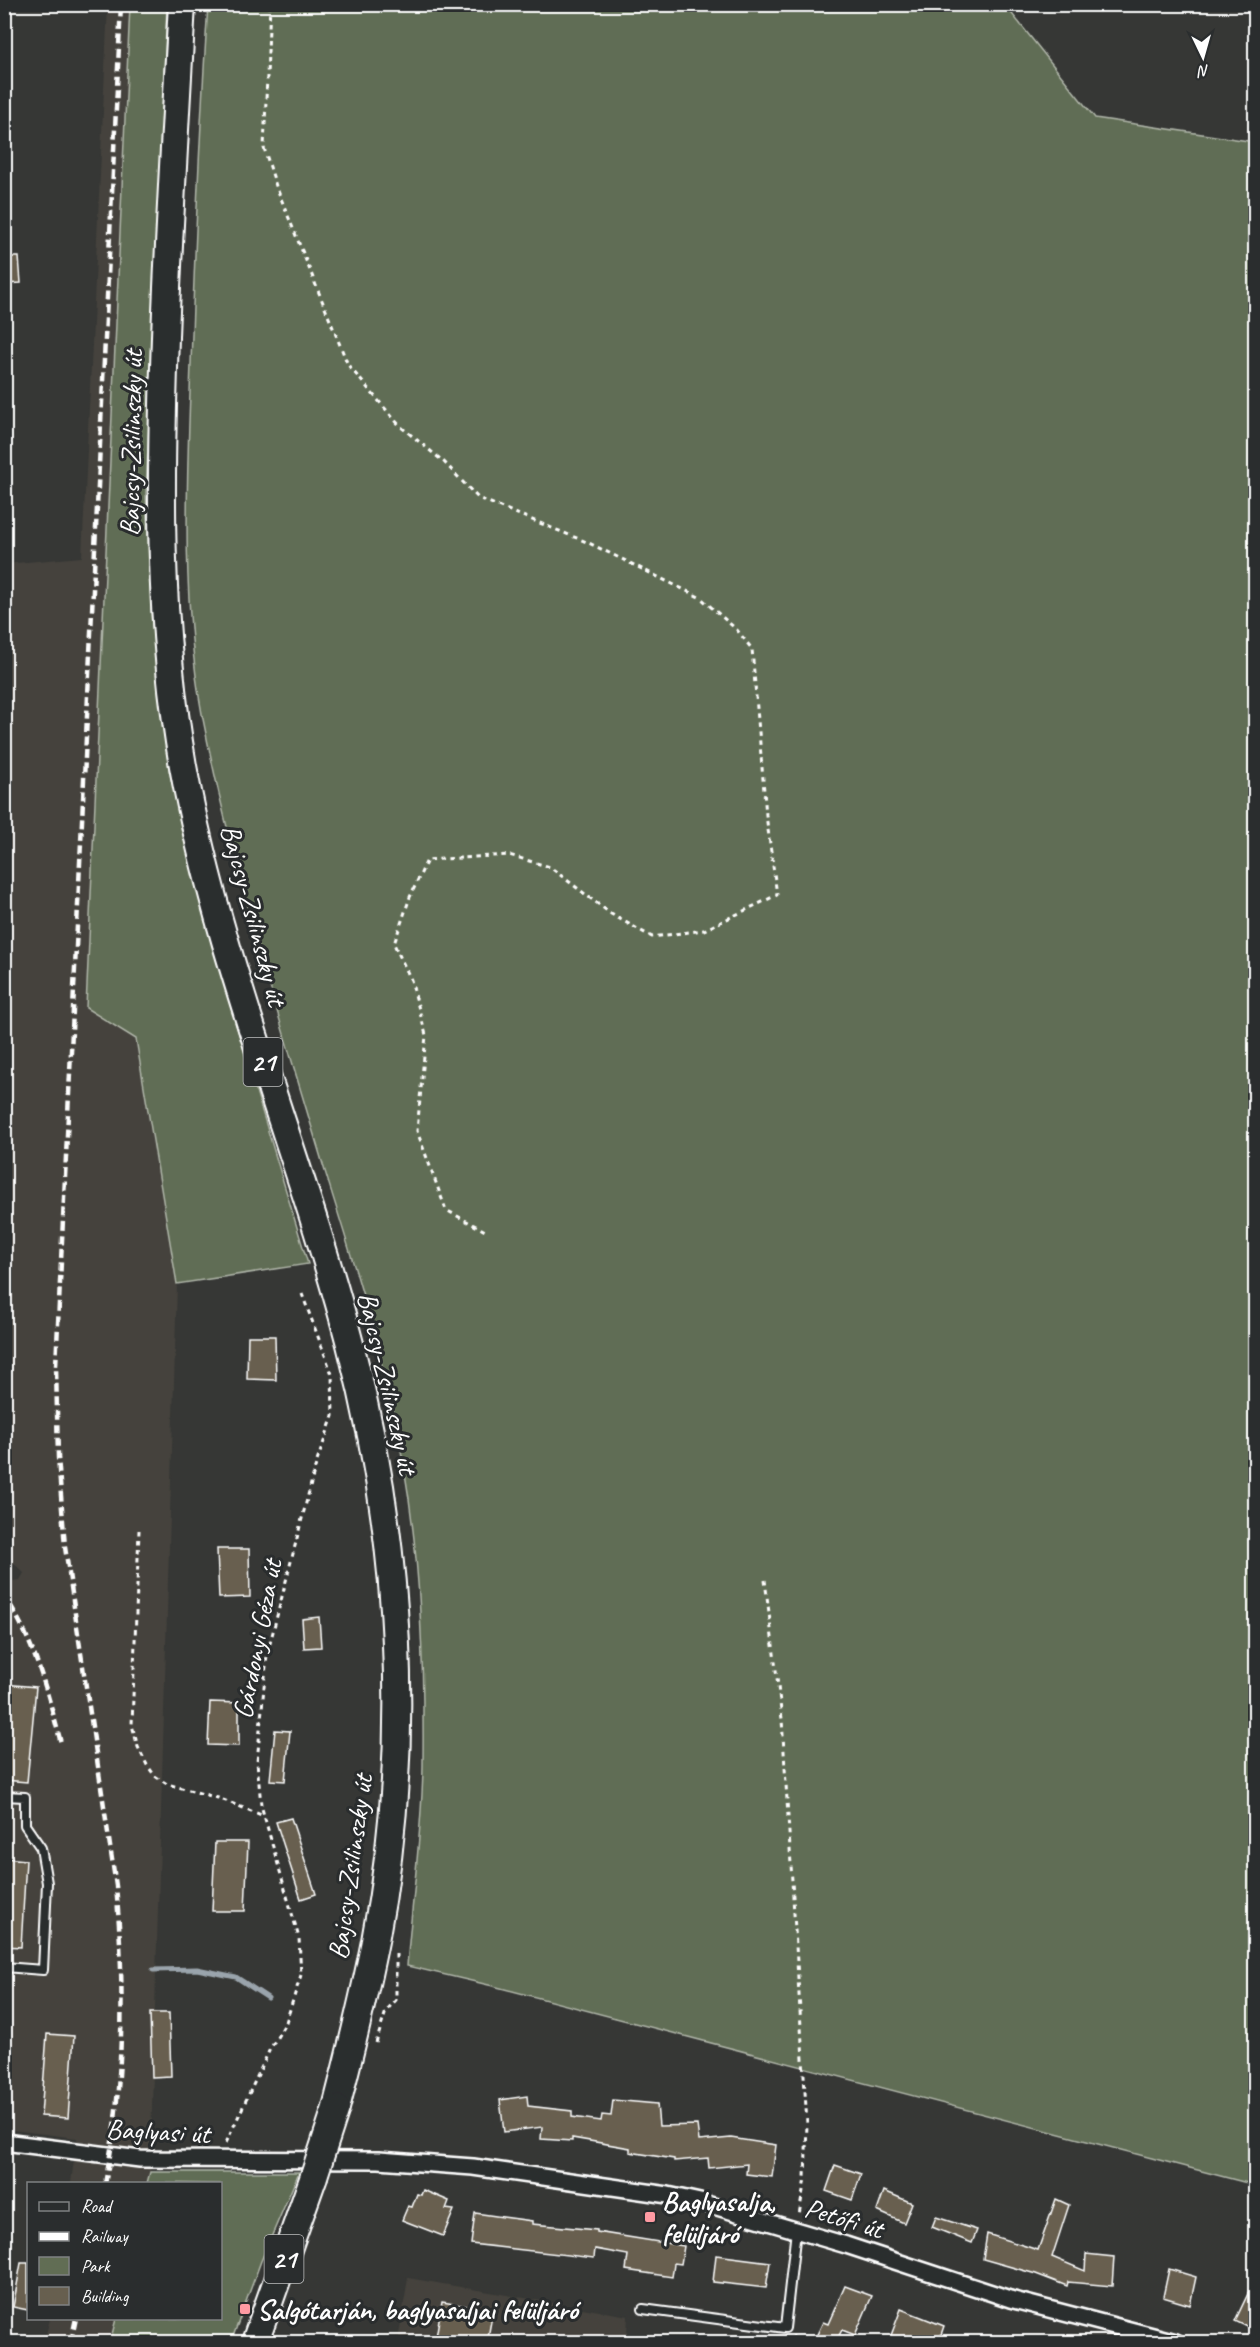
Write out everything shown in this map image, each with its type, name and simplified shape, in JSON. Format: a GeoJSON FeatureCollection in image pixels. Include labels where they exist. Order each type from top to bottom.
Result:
{"type":"FeatureCollection","features":[{"type":"Feature","properties":{"kind":"main road","name":"Bajcsy-Zsilinszky út"},"geometry":{"type":"LineString","coordinates":[[182,4],[167,285],[161,481],[161,552],[172,692],[185,775],[219,915],[350,1346],[373,1450],[390,1555],[397,1686],[391,1828],[375,1938],[336,2108],[312,2167]]}},
{"type":"Feature","properties":{"kind":"main road","name":"21"},"geometry":{"type":"LineString","coordinates":[[255,2343],[312,2167]]}},
{"type":"Feature","properties":{"kind":"street","name":"Baglyasi út"},"geometry":{"type":"LineString","coordinates":[[4,2142],[140,2159],[222,2159],[312,2167]]}},
{"type":"Feature","properties":{"kind":"street","name":"Petőfi út"},"geometry":{"type":"LineString","coordinates":[[312,2167],[378,2160],[473,2167],[545,2176],[700,2202],[796,2229],[1010,2299],[1176,2343]]}},
{"type":"Feature","properties":{"kind":"lane"},"geometry":{"type":"LineString","coordinates":[[4,1796],[25,1797],[25,1825],[41,1848],[47,1883],[43,1970],[4,1967]]}},
{"type":"Feature","properties":{"kind":"lane"},"geometry":{"type":"LineString","coordinates":[[643,2309],[785,2328],[796,2229]]}},
{"type":"Feature","properties":{"kind":"path"},"geometry":{"type":"LineString","coordinates":[[270,4],[264,148],[276,186],[348,365],[400,426],[444,462],[478,498],[589,543],[701,598],[737,630],[752,649],[766,816],[777,895],[704,930],[652,937],[611,914],[550,867],[509,855],[427,860],[414,888],[394,944],[411,980],[426,1035],[417,1131],[446,1210],[487,1232]]}},
{"type":"Feature","properties":{"kind":"path","name":"Gárdonyi Géza út"},"geometry":{"type":"LineString","coordinates":[[222,2159],[228,2136],[286,2022],[301,1976],[299,1938],[264,1816],[258,1786],[257,1762],[267,1655],[311,1486],[333,1416],[332,1374],[302,1294]]}},
{"type":"Feature","properties":{"kind":"path"},"geometry":{"type":"LineString","coordinates":[[139,1530],[132,1725],[138,1747],[155,1776],[166,1784],[218,1798],[264,1816]]}},
{"type":"Feature","properties":{"kind":"path"},"geometry":{"type":"LineString","coordinates":[[765,1580],[782,1719],[807,2124],[806,2178],[796,2229]]}},
{"type":"Feature","properties":{"kind":"path"},"geometry":{"type":"LineString","coordinates":[[376,2043],[386,2011],[396,2000],[396,1944]]}},
{"type":"Feature","properties":{"kind":"shaded area"},"geometry":{"type":"Polygon","coordinates":[[[108,5],[130,5],[86,1008],[136,1039],[177,1284],[150,2172],[147,2182],[71,2182],[77,2138],[5,2129],[4,1582],[20,1580],[24,1573],[4,1554],[5,564],[82,557],[108,5]]]}},
{"type":"Feature","properties":{"kind":"shaded area"},"geometry":{"type":"Polygon","coordinates":[[[408,2278],[628,2316],[627,2335],[680,2342],[398,2342],[408,2278]]]}},
{"type":"Feature","properties":{"kind":"shaded area"},"geometry":{"type":"Polygon","coordinates":[[[50,2320],[116,2320],[110,2342],[44,2342],[50,2320]]]}},
{"type":"Feature","properties":{"kind":"green space"},"geometry":{"type":"Polygon","coordinates":[[[130,5],[167,5],[146,493],[152,625],[169,770],[205,921],[308,1264],[177,1284],[136,1039],[86,1008],[130,5]]]}},
{"type":"Feature","properties":{"kind":"green space"},"geometry":{"type":"Polygon","coordinates":[[[208,5],[1005,5],[1095,118],[1255,142],[1255,2185],[493,1986],[407,1966],[421,1817],[423,1730],[418,1579],[404,1467],[369,1316],[274,999],[227,829],[195,671],[188,583],[188,451],[198,184],[208,5]]]}},
{"type":"Feature","properties":{"kind":"green space"},"geometry":{"type":"Polygon","coordinates":[[[150,2172],[299,2172],[261,2261],[231,2342],[110,2342],[116,2320],[222,2320],[222,2182],[147,2182],[150,2172]]]}},
{"type":"Feature","properties":{"kind":"building"},"geometry":{"type":"Polygon","coordinates":[[[4,257],[19,257],[21,283],[4,284],[4,257]]]}},
{"type":"Feature","properties":{"kind":"building"},"geometry":{"type":"Polygon","coordinates":[[[248,1336],[275,1336],[276,1380],[247,1379],[248,1336]]]}},
{"type":"Feature","properties":{"kind":"building"},"geometry":{"type":"Polygon","coordinates":[[[217,1549],[249,1549],[250,1597],[219,1598],[217,1549]]]}},
{"type":"Feature","properties":{"kind":"building"},"geometry":{"type":"Polygon","coordinates":[[[319,1617],[321,1647],[304,1648],[302,1619],[319,1617]]]}},
{"type":"Feature","properties":{"kind":"building"},"geometry":{"type":"Polygon","coordinates":[[[4,1684],[36,1687],[27,1782],[4,1780],[4,1684]]]}},
{"type":"Feature","properties":{"kind":"building"},"geometry":{"type":"Polygon","coordinates":[[[210,1702],[239,1703],[239,1746],[208,1745],[210,1702]]]}},
{"type":"Feature","properties":{"kind":"building"},"geometry":{"type":"Polygon","coordinates":[[[275,1730],[290,1731],[285,1781],[270,1780],[275,1730]]]}},
{"type":"Feature","properties":{"kind":"building"},"geometry":{"type":"Polygon","coordinates":[[[291,1818],[316,1894],[301,1899],[276,1822],[291,1818]]]}},
{"type":"Feature","properties":{"kind":"building"},"geometry":{"type":"Polygon","coordinates":[[[215,1842],[248,1842],[245,1911],[212,1911],[215,1842]]]}},
{"type":"Feature","properties":{"kind":"building"},"geometry":{"type":"Polygon","coordinates":[[[4,1858],[26,1860],[21,1947],[4,1946],[4,1858]]]}},
{"type":"Feature","properties":{"kind":"building"},"geometry":{"type":"Polygon","coordinates":[[[150,2013],[169,2013],[171,2076],[152,2077],[150,2013]]]}},
{"type":"Feature","properties":{"kind":"building"},"geometry":{"type":"Polygon","coordinates":[[[47,2034],[74,2036],[68,2118],[41,2116],[47,2034]]]}},
{"type":"Feature","properties":{"kind":"building"},"geometry":{"type":"Polygon","coordinates":[[[527,2096],[528,2106],[572,2111],[572,2117],[601,2121],[602,2115],[611,2116],[613,2100],[657,2104],[659,2126],[697,2125],[699,2141],[731,2138],[776,2145],[772,2177],[746,2174],[747,2164],[709,2168],[708,2158],[674,2161],[674,2159],[630,2152],[630,2148],[572,2138],[572,2141],[541,2139],[542,2127],[504,2132],[500,2100],[527,2096]]]}},
{"type":"Feature","properties":{"kind":"building"},"geometry":{"type":"Polygon","coordinates":[[[835,2165],[861,2174],[852,2200],[826,2191],[835,2165]]]}},
{"type":"Feature","properties":{"kind":"building"},"geometry":{"type":"Polygon","coordinates":[[[423,2190],[449,2201],[446,2209],[454,2210],[443,2236],[402,2220],[408,2206],[412,2207],[417,2194],[421,2195],[423,2190]]]}},
{"type":"Feature","properties":{"kind":"building"},"geometry":{"type":"Polygon","coordinates":[[[884,2191],[912,2203],[904,2223],[877,2211],[884,2191]]]}},
{"type":"Feature","properties":{"kind":"building"},"geometry":{"type":"Polygon","coordinates":[[[1056,2199],[1069,2205],[1052,2257],[1085,2271],[1086,2254],[1114,2257],[1112,2286],[1068,2282],[1067,2286],[1036,2274],[983,2259],[987,2234],[1038,2250],[1056,2199]]]}},
{"type":"Feature","properties":{"kind":"building"},"geometry":{"type":"Polygon","coordinates":[[[475,2213],[532,2221],[532,2224],[597,2230],[597,2232],[684,2246],[681,2264],[674,2263],[672,2277],[626,2270],[628,2255],[595,2249],[594,2258],[471,2244],[475,2213]]]}},
{"type":"Feature","properties":{"kind":"building"},"geometry":{"type":"Polygon","coordinates":[[[936,2217],[977,2230],[972,2243],[932,2227],[936,2217]]]}},
{"type":"Feature","properties":{"kind":"building"},"geometry":{"type":"Polygon","coordinates":[[[716,2255],[770,2262],[766,2288],[713,2282],[716,2255]]]}},
{"type":"Feature","properties":{"kind":"building"},"geometry":{"type":"Polygon","coordinates":[[[21,2263],[27,2263],[27,2310],[13,2307],[21,2263]]]}},
{"type":"Feature","properties":{"kind":"building"},"geometry":{"type":"Polygon","coordinates":[[[1169,2269],[1196,2277],[1190,2305],[1163,2297],[1169,2269]]]}},
{"type":"Feature","properties":{"kind":"building"},"geometry":{"type":"Polygon","coordinates":[[[1256,2277],[1256,2331],[1235,2321],[1256,2277]]]}},
{"type":"Feature","properties":{"kind":"building"},"geometry":{"type":"Polygon","coordinates":[[[845,2286],[872,2296],[855,2335],[842,2330],[835,2343],[813,2343],[823,2322],[828,2324],[845,2286]]]}},
{"type":"Feature","properties":{"kind":"building"},"geometry":{"type":"Polygon","coordinates":[[[442,2302],[493,2310],[487,2343],[435,2343],[442,2302]]]}},
{"type":"Feature","properties":{"kind":"building"},"geometry":{"type":"Polygon","coordinates":[[[901,2309],[944,2326],[938,2343],[901,2343],[890,2338],[901,2309]]]}},
{"type":"Feature","properties":{"kind":"waterway"},"geometry":{"type":"LineString","coordinates":[[153,1970],[197,1969],[236,1977],[268,1998]]}},
{"type":"Feature","properties":{"kind":"railway"},"geometry":{"type":"LineString","coordinates":[[105,2182],[119,2073],[121,2035],[119,1923],[116,1886],[65,1547],[58,1457],[56,1366],[121,4]]}},
{"type":"Feature","properties":{"kind":"railway"},"geometry":{"type":"LineString","coordinates":[[4,1595],[32,1648],[61,1743]]}},
{"type":"Feature","properties":{"kind":"railway"},"geometry":{"type":"LineString","coordinates":[[71,2342],[76,2320]]}},
{"type":"Feature","properties":{"kind":"place","name":"Baglyasalja, felüljáró"},"geometry":{"type":"Point","coordinates":[650,2217]}},
{"type":"Feature","properties":{"kind":"place","name":"Salgótarján, baglyasaljai felüljáró"},"geometry":{"type":"Point","coordinates":[245,2309]}}]}
